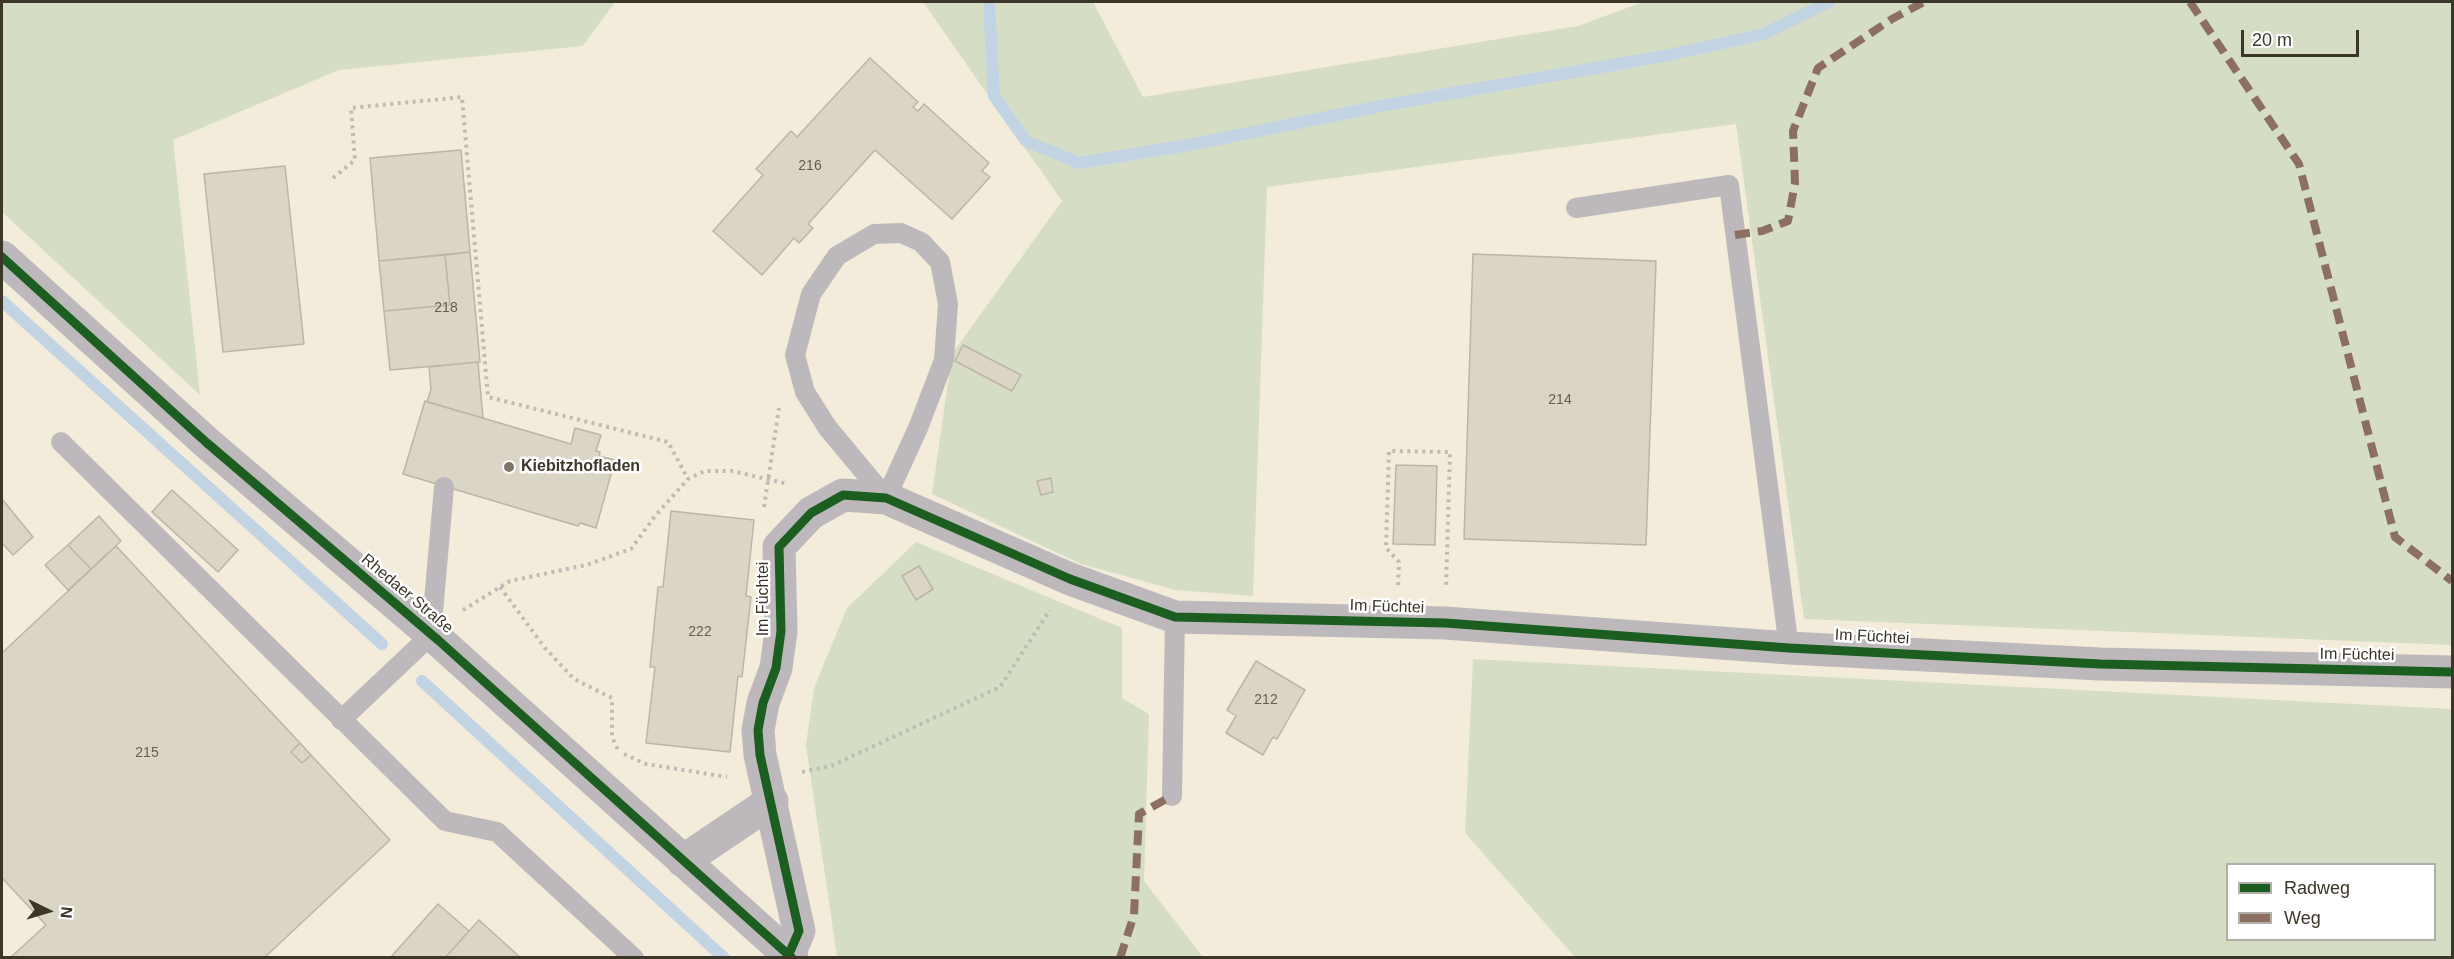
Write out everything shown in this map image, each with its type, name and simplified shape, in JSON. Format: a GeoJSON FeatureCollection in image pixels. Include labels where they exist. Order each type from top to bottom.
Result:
{"type":"FeatureCollection","features":[{"type":"Feature","properties":{"kind":"street","name":"Rhedaer Straße"},"geometry":{"type":"LineString","coordinates":[[2,256],[207,443],[435,637],[790,956]]}},
{"type":"Feature","properties":{"kind":"street","name":"Im Füchtei"},"geometry":{"type":"LineString","coordinates":[[790,956],[799,931],[760,755],[758,730],[763,703],[776,668],[781,631],[779,547],[811,513],[843,495],[886,498],[1070,579],[1175,617],[1445,624],[1789,648],[2100,664],[2452,672]]}},
{"type":"Feature","properties":{"kind":"street"},"geometry":{"type":"LineString","coordinates":[[683,861],[769,790]]}},
{"type":"Feature","properties":{"kind":"lane"},"geometry":{"type":"LineString","coordinates":[[1576,208],[1729,185],[1789,648]]}},
{"type":"Feature","properties":{"kind":"lane"},"geometry":{"type":"LineString","coordinates":[[901,232],[921,242],[939,262],[948,304],[944,360],[918,428],[886,498],[827,427],[816,410],[805,392],[795,355],[811,294],[837,256],[874,234],[901,232]]}},
{"type":"Feature","properties":{"kind":"lane"},"geometry":{"type":"LineString","coordinates":[[62,442],[445,821],[497,832],[634,957]]}},
{"type":"Feature","properties":{"kind":"lane"},"geometry":{"type":"LineString","coordinates":[[341,720],[435,637],[444,487]]}},
{"type":"Feature","properties":{"kind":"lane"},"geometry":{"type":"LineString","coordinates":[[1173,796],[1175,617]]}},
{"type":"Feature","properties":{"kind":"path"},"geometry":{"type":"LineString","coordinates":[[333,178],[355,160],[351,108],[462,97],[488,397],[668,442],[688,479]]}},
{"type":"Feature","properties":{"kind":"path"},"geometry":{"type":"LineString","coordinates":[[779,547],[764,509],[786,365],[795,355]]}},
{"type":"Feature","properties":{"kind":"path"},"geometry":{"type":"LineString","coordinates":[[1396,622],[1399,562],[1386,548],[1389,451],[1450,452],[1445,624]]}},
{"type":"Feature","properties":{"kind":"path"},"geometry":{"type":"LineString","coordinates":[[435,637],[453,616],[510,581],[586,565],[631,549],[655,516],[688,479],[705,471],[732,471],[843,495]]}},
{"type":"Feature","properties":{"kind":"path"},"geometry":{"type":"LineString","coordinates":[[500,586],[545,648],[574,679],[612,698],[612,737],[619,752],[646,764],[753,781],[769,790],[831,766],[1000,687],[1070,579]]}},
{"type":"Feature","properties":{"kind":"green space"},"geometry":{"type":"Polygon","coordinates":[[[2,2],[615,2],[583,46],[339,70],[173,140],[200,395],[2,212],[2,2]]]}},
{"type":"Feature","properties":{"kind":"green space"},"geometry":{"type":"Polygon","coordinates":[[[923,2],[1093,2],[1143,97],[1578,26],[1643,2],[2452,2],[2452,645],[1804,619],[1736,124],[1267,187],[1253,596],[1175,590],[1081,564],[932,494],[952,354],[1062,201],[923,2]]]}},
{"type":"Feature","properties":{"kind":"green space"},"geometry":{"type":"Polygon","coordinates":[[[916,542],[1122,628],[1122,698],[1149,714],[1144,881],[1203,957],[837,957],[806,745],[814,688],[847,608],[916,542]]]}},
{"type":"Feature","properties":{"kind":"green space"},"geometry":{"type":"Polygon","coordinates":[[[1473,659],[2452,709],[2452,957],[1575,957],[1465,833],[1473,659]]]}},
{"type":"Feature","properties":{"kind":"building"},"geometry":{"type":"Polygon","coordinates":[[[870,58],[918,102],[913,107],[918,111],[924,104],[989,163],[982,171],[990,177],[952,219],[875,150],[808,224],[813,228],[799,243],[794,238],[762,275],[713,231],[763,175],[756,169],[791,131],[797,137],[870,58]]]}},
{"type":"Feature","properties":{"kind":"building"},"geometry":{"type":"Polygon","coordinates":[[[461,150],[470,252],[379,261],[370,158],[461,150]]]}},
{"type":"Feature","properties":{"kind":"building"},"geometry":{"type":"Polygon","coordinates":[[[285,166],[304,344],[223,352],[204,174],[285,166]]]}},
{"type":"Feature","properties":{"kind":"building"},"geometry":{"type":"Polygon","coordinates":[[[470,252],[480,362],[390,370],[384,311],[450,305],[445,255],[470,252]]]}},
{"type":"Feature","properties":{"kind":"building"},"geometry":{"type":"Polygon","coordinates":[[[1473,254],[1656,261],[1646,545],[1464,539],[1473,254]]]}},
{"type":"Feature","properties":{"kind":"building"},"geometry":{"type":"Polygon","coordinates":[[[445,255],[450,305],[384,311],[379,261],[445,255]]]}},
{"type":"Feature","properties":{"kind":"building"},"geometry":{"type":"Polygon","coordinates":[[[963,345],[1021,375],[1012,391],[955,361],[963,345]]]}},
{"type":"Feature","properties":{"kind":"building"},"geometry":{"type":"Polygon","coordinates":[[[478,362],[483,418],[427,402],[431,389],[429,367],[478,362]]]}},
{"type":"Feature","properties":{"kind":"building","name":"Kiebitzhofladen"},"geometry":{"type":"Polygon","coordinates":[[[425,401],[571,444],[575,428],[601,435],[596,451],[600,452],[599,456],[615,460],[596,528],[580,523],[578,526],[403,474],[425,401]]]}},
{"type":"Feature","properties":{"kind":"building"},"geometry":{"type":"Polygon","coordinates":[[[1396,465],[1437,466],[1435,545],[1393,544],[1396,465]]]}},
{"type":"Feature","properties":{"kind":"building"},"geometry":{"type":"Polygon","coordinates":[[[1051,478],[1053,492],[1041,495],[1037,481],[1051,478]]]}},
{"type":"Feature","properties":{"kind":"building"},"geometry":{"type":"Polygon","coordinates":[[[172,490],[238,550],[218,572],[152,512],[172,490]]]}},
{"type":"Feature","properties":{"kind":"building"},"geometry":{"type":"Polygon","coordinates":[[[2,499],[33,537],[13,555],[2,543],[2,499]]]}},
{"type":"Feature","properties":{"kind":"building"},"geometry":{"type":"Polygon","coordinates":[[[671,511],[754,520],[746,596],[751,597],[742,677],[738,676],[730,752],[646,743],[655,667],[650,667],[658,587],[663,587],[671,511]]]}},
{"type":"Feature","properties":{"kind":"building"},"geometry":{"type":"Polygon","coordinates":[[[99,516],[121,541],[91,569],[68,545],[99,516]]]}},
{"type":"Feature","properties":{"kind":"building"},"geometry":{"type":"Polygon","coordinates":[[[68,545],[91,569],[68,590],[45,565],[68,545]]]}},
{"type":"Feature","properties":{"kind":"building"},"geometry":{"type":"Polygon","coordinates":[[[116,546],[300,743],[291,752],[302,763],[311,755],[390,840],[264,958],[10,958],[46,925],[2,878],[2,653],[116,546]]]}},
{"type":"Feature","properties":{"kind":"building"},"geometry":{"type":"Polygon","coordinates":[[[919,566],[933,589],[916,600],[902,576],[919,566]]]}},
{"type":"Feature","properties":{"kind":"building"},"geometry":{"type":"Polygon","coordinates":[[[1256,661],[1305,690],[1277,739],[1273,737],[1263,755],[1226,733],[1236,716],[1227,710],[1256,661]]]}},
{"type":"Feature","properties":{"kind":"building"},"geometry":{"type":"Polygon","coordinates":[[[300,743],[311,755],[302,763],[291,752],[300,743]]]}},
{"type":"Feature","properties":{"kind":"building"},"geometry":{"type":"Polygon","coordinates":[[[438,904],[469,931],[445,958],[390,958],[438,904]]]}},
{"type":"Feature","properties":{"kind":"building"},"geometry":{"type":"Polygon","coordinates":[[[479,920],[521,958],[445,958],[479,920]]]}},
{"type":"Feature","properties":{"kind":"waterway"},"geometry":{"type":"LineString","coordinates":[[989,2],[994,96],[1026,141],[1079,163],[1189,145],[1391,104],[1664,56],[1764,34],[1829,2]]}},
{"type":"Feature","properties":{"kind":"waterway"},"geometry":{"type":"LineString","coordinates":[[2,301],[382,644]]}},
{"type":"Feature","properties":{"kind":"waterway"},"geometry":{"type":"LineString","coordinates":[[422,681],[724,958]]}},
{"type":"Feature","properties":{"kind":"marked path"},"geometry":{"type":"LineString","coordinates":[[1735,235],[1762,231],[1788,221],[1795,183],[1793,131],[1818,68],[1892,19],[1924,2]]}},
{"type":"Feature","properties":{"kind":"marked path"},"geometry":{"type":"LineString","coordinates":[[2190,2],[2299,164],[2395,537],[2452,581]]}},
{"type":"Feature","properties":{"kind":"marked path"},"geometry":{"type":"LineString","coordinates":[[1120,958],[1134,915],[1139,814],[1172,796]]}},
{"type":"Feature","properties":{"kind":"cycle path"},"geometry":{"type":"LineString","coordinates":[[2,257],[207,443],[438,640],[792,958]]}},
{"type":"Feature","properties":{"kind":"cycle path"},"geometry":{"type":"LineString","coordinates":[[789,954],[799,931],[760,755],[758,730],[763,703],[776,668],[781,631],[779,547],[811,513],[843,495],[886,498],[1070,579],[1175,617],[1445,623],[1789,648],[2100,664],[2452,672]]}},
{"type":"Feature","properties":{"kind":"place","name":"Kiebitzhofladen"},"geometry":{"type":"Point","coordinates":[509,467]}}]}
